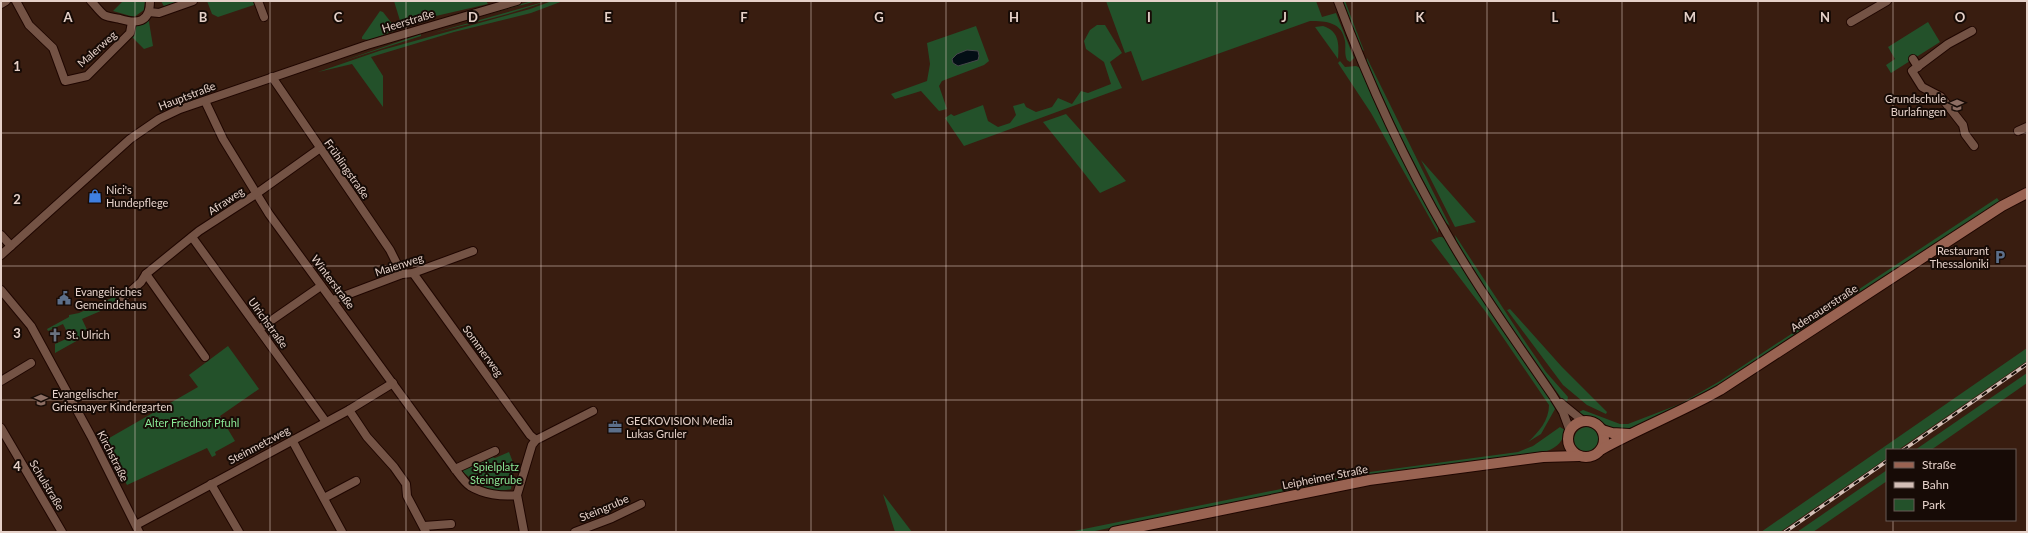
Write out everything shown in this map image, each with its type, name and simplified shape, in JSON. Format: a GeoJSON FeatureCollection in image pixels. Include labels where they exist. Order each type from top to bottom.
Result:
{"type":"FeatureCollection","features":[{"type":"Feature","properties":{"kind":"main road","name":"Adenauerstraße"},"geometry":{"type":"LineString","coordinates":[[1602,449],[1629,434],[1669,418],[1720,390],[2002,206],[2027,193]]}},
{"type":"Feature","properties":{"kind":"main road"},"geometry":{"type":"LineString","coordinates":[[1583,421],[1594,423],[1602,430],[1604,440],[1602,449],[1591,456],[1579,456],[1572,450],[1569,435],[1576,425],[1583,421]]}},
{"type":"Feature","properties":{"kind":"main road","name":"Adenauerstraße"},"geometry":{"type":"LineString","coordinates":[[1602,430],[1612,433],[1629,434]]}},
{"type":"Feature","properties":{"kind":"main road","name":"Leipheimer Straße"},"geometry":{"type":"LineString","coordinates":[[1542,457],[1561,448],[1569,435]]}},
{"type":"Feature","properties":{"kind":"main road","name":"Leipheimer Straße"},"geometry":{"type":"LineString","coordinates":[[1114,532],[1369,480],[1542,457],[1579,456]]}},
{"type":"Feature","properties":{"kind":"street"},"geometry":{"type":"LineString","coordinates":[[1,4],[6,1]]}},
{"type":"Feature","properties":{"kind":"street","name":"Malerweg"},"geometry":{"type":"LineString","coordinates":[[16,1],[29,25],[53,48],[65,82],[87,76],[130,33],[132,22]]}},
{"type":"Feature","properties":{"kind":"street"},"geometry":{"type":"LineString","coordinates":[[91,1],[105,15],[132,22],[143,19],[149,12],[150,1]]}},
{"type":"Feature","properties":{"kind":"street"},"geometry":{"type":"LineString","coordinates":[[149,12],[159,13],[193,1]]}},
{"type":"Feature","properties":{"kind":"street"},"geometry":{"type":"LineString","coordinates":[[258,1],[264,17]]}},
{"type":"Feature","properties":{"kind":"street","name":"Heerstraße"},"geometry":{"type":"LineString","coordinates":[[352,50],[517,1]]}},
{"type":"Feature","properties":{"kind":"street"},"geometry":{"type":"LineString","coordinates":[[1338,1],[1361,58],[1397,139],[1446,233],[1483,294],[1554,396],[1563,412],[1569,435]]}},
{"type":"Feature","properties":{"kind":"street"},"geometry":{"type":"LineString","coordinates":[[1851,22],[1888,1]]}},
{"type":"Feature","properties":{"kind":"street"},"geometry":{"type":"LineString","coordinates":[[1972,31],[1948,44],[1912,71],[1922,87],[1940,97],[1963,125],[1964,134],[1974,146]]}},
{"type":"Feature","properties":{"kind":"street","name":"Hauptstraße"},"geometry":{"type":"LineString","coordinates":[[1,255],[143,129],[161,117],[205,100],[352,50]]}},
{"type":"Feature","properties":{"kind":"street"},"geometry":{"type":"LineString","coordinates":[[1913,59],[1918,67]]}},
{"type":"Feature","properties":{"kind":"street","name":"Frühlingstraße"},"geometry":{"type":"LineString","coordinates":[[272,77],[319,149],[390,250],[402,274]]}},
{"type":"Feature","properties":{"kind":"street","name":"Winterstraße"},"geometry":{"type":"LineString","coordinates":[[205,100],[223,139],[256,194],[321,286],[333,300],[455,469],[470,486],[491,494],[507,496],[517,495]]}},
{"type":"Feature","properties":{"kind":"street"},"geometry":{"type":"LineString","coordinates":[[2018,132],[2027,127]]}},
{"type":"Feature","properties":{"kind":"street","name":"Afraweg"},"geometry":{"type":"LineString","coordinates":[[123,298],[141,282],[146,274],[192,237],[319,149]]}},
{"type":"Feature","properties":{"kind":"street"},"geometry":{"type":"LineString","coordinates":[[1,235],[11,246]]}},
{"type":"Feature","properties":{"kind":"street","name":"Ulrichstraße"},"geometry":{"type":"LineString","coordinates":[[192,237],[326,422]]}},
{"type":"Feature","properties":{"kind":"street","name":"Maienweg"},"geometry":{"type":"LineString","coordinates":[[333,300],[402,274],[413,273],[473,251]]}},
{"type":"Feature","properties":{"kind":"street","name":"Sommerweg"},"geometry":{"type":"LineString","coordinates":[[413,273],[530,435],[536,440]]}},
{"type":"Feature","properties":{"kind":"street"},"geometry":{"type":"LineString","coordinates":[[146,274],[205,357]]}},
{"type":"Feature","properties":{"kind":"street"},"geometry":{"type":"LineString","coordinates":[[259,329],[321,286]]}},
{"type":"Feature","properties":{"kind":"street","name":"Kirchstraße"},"geometry":{"type":"LineString","coordinates":[[1,290],[31,326],[91,436],[137,528]]}},
{"type":"Feature","properties":{"kind":"street"},"geometry":{"type":"LineString","coordinates":[[1,381],[31,363]]}},
{"type":"Feature","properties":{"kind":"street","name":"Steinmetzweg"},"geometry":{"type":"LineString","coordinates":[[137,528],[211,484],[349,410],[393,383]]}},
{"type":"Feature","properties":{"kind":"street"},"geometry":{"type":"LineString","coordinates":[[1554,396],[1573,414],[1583,421]]}},
{"type":"Feature","properties":{"kind":"street"},"geometry":{"type":"LineString","coordinates":[[349,410],[367,437],[394,466],[406,484],[407,496],[425,529],[451,524]]}},
{"type":"Feature","properties":{"kind":"street"},"geometry":{"type":"LineString","coordinates":[[524,532],[517,495],[528,453],[536,440],[592,411]]}},
{"type":"Feature","properties":{"kind":"street","name":"Schulstraße"},"geometry":{"type":"LineString","coordinates":[[1,428],[62,532]]}},
{"type":"Feature","properties":{"kind":"street"},"geometry":{"type":"LineString","coordinates":[[292,440],[342,532]]}},
{"type":"Feature","properties":{"kind":"street"},"geometry":{"type":"LineString","coordinates":[[455,469],[495,451]]}},
{"type":"Feature","properties":{"kind":"street"},"geometry":{"type":"LineString","coordinates":[[324,498],[356,482]]}},
{"type":"Feature","properties":{"kind":"street"},"geometry":{"type":"LineString","coordinates":[[211,484],[239,532]]}},
{"type":"Feature","properties":{"kind":"street","name":"Steingrube"},"geometry":{"type":"LineString","coordinates":[[575,532],[612,518],[641,504]]}},
{"type":"Feature","properties":{"kind":"green space"},"geometry":{"type":"Polygon","coordinates":[[[123,1],[145,1],[144,10],[134,17],[113,11],[123,1]]]}},
{"type":"Feature","properties":{"kind":"green space"},"geometry":{"type":"Polygon","coordinates":[[[161,1],[185,1],[165,8],[161,1]]]}},
{"type":"Feature","properties":{"kind":"green space"},"geometry":{"type":"Polygon","coordinates":[[[207,1],[256,1],[257,4],[218,17],[212,14],[207,1]]]}},
{"type":"Feature","properties":{"kind":"green space"},"geometry":{"type":"Polygon","coordinates":[[[394,1],[486,1],[488,4],[401,24],[394,1]]]}},
{"type":"Feature","properties":{"kind":"green space"},"geometry":{"type":"Polygon","coordinates":[[[532,1],[537,1],[430,30],[532,1]]]}},
{"type":"Feature","properties":{"kind":"green space"},"geometry":{"type":"Polygon","coordinates":[[[547,1],[505,15],[433,33],[547,1]]]}},
{"type":"Feature","properties":{"kind":"green space"},"geometry":{"type":"Polygon","coordinates":[[[552,1],[563,1],[531,13],[454,32],[371,57],[383,76],[383,107],[352,64],[318,72],[382,50],[530,9],[552,1]]]}},
{"type":"Feature","properties":{"kind":"green space"},"geometry":{"type":"Polygon","coordinates":[[[1106,1],[1316,1],[1322,17],[1336,13],[1354,58],[1350,62],[1347,60],[1345,41],[1341,30],[1337,26],[1322,21],[1310,21],[1142,81],[1131,51],[1125,53],[1106,1]]]}},
{"type":"Feature","properties":{"kind":"green space"},"geometry":{"type":"Polygon","coordinates":[[[1342,1],[1345,1],[1364,51],[1361,49],[1342,1]]]}},
{"type":"Feature","properties":{"kind":"green space"},"geometry":{"type":"Polygon","coordinates":[[[380,11],[383,12],[397,30],[369,40],[362,39],[362,37],[380,11]]]}},
{"type":"Feature","properties":{"kind":"green space"},"geometry":{"type":"Polygon","coordinates":[[[148,16],[153,46],[144,49],[131,36],[135,25],[148,16]]]}},
{"type":"Feature","properties":{"kind":"green space"},"geometry":{"type":"Polygon","coordinates":[[[1928,22],[1940,42],[1891,73],[1886,65],[1895,59],[1888,47],[1928,22]]]}},
{"type":"Feature","properties":{"kind":"green space"},"geometry":{"type":"Polygon","coordinates":[[[1097,25],[1105,25],[1122,53],[1110,62],[1122,88],[964,146],[945,118],[951,114],[954,116],[983,105],[988,121],[998,127],[1010,123],[1016,115],[1013,106],[1024,103],[1026,107],[1036,112],[1052,107],[1058,98],[1072,104],[1081,91],[1088,93],[1111,84],[1104,62],[1086,49],[1084,41],[1090,30],[1097,25]]]}},
{"type":"Feature","properties":{"kind":"green space"},"geometry":{"type":"Polygon","coordinates":[[[976,26],[989,61],[984,65],[942,81],[939,86],[947,109],[939,111],[921,91],[895,99],[891,94],[927,81],[930,64],[927,43],[976,26]]]}},
{"type":"Feature","properties":{"kind":"green space"},"geometry":{"type":"Polygon","coordinates":[[[1323,26],[1332,31],[1337,38],[1338,59],[1315,27],[1323,26]]]}},
{"type":"Feature","properties":{"kind":"green space"},"geometry":{"type":"Polygon","coordinates":[[[421,34],[421,36],[340,62],[421,34]]]}},
{"type":"Feature","properties":{"kind":"green space"},"geometry":{"type":"Polygon","coordinates":[[[1367,58],[1450,226],[1444,221],[1401,137],[1366,61],[1367,58]]]}},
{"type":"Feature","properties":{"kind":"green space"},"geometry":{"type":"Polygon","coordinates":[[[1340,61],[1345,67],[1356,66],[1360,68],[1377,108],[1438,225],[1438,233],[1371,113],[1338,63],[1340,61]]]}},
{"type":"Feature","properties":{"kind":"green space"},"geometry":{"type":"Polygon","coordinates":[[[1066,114],[1126,181],[1100,193],[1043,122],[1066,114]]]}},
{"type":"Feature","properties":{"kind":"green space"},"geometry":{"type":"Polygon","coordinates":[[[1421,160],[1474,220],[1476,222],[1455,227],[1421,160]]]}},
{"type":"Feature","properties":{"kind":"green space"},"geometry":{"type":"Polygon","coordinates":[[[1997,198],[2000,202],[1723,384],[1639,426],[1629,428],[1612,428],[1592,417],[1577,413],[1583,410],[1620,424],[1628,424],[1680,404],[1720,381],[1997,198]]]}},
{"type":"Feature","properties":{"kind":"green space"},"geometry":{"type":"Polygon","coordinates":[[[1455,235],[1546,372],[1568,397],[1567,402],[1564,402],[1508,322],[1456,240],[1455,235]]]}},
{"type":"Feature","properties":{"kind":"green space"},"geometry":{"type":"Polygon","coordinates":[[[1439,237],[1446,240],[1489,310],[1554,404],[1555,409],[1541,434],[1528,442],[1543,425],[1549,410],[1549,405],[1485,311],[1431,240],[1439,237]]]}},
{"type":"Feature","properties":{"kind":"green space"},"geometry":{"type":"Polygon","coordinates":[[[114,297],[118,299],[110,307],[82,319],[89,334],[55,353],[55,344],[66,339],[65,336],[68,334],[63,324],[48,331],[47,329],[69,317],[69,315],[79,313],[114,297]]]}},
{"type":"Feature","properties":{"kind":"green space"},"geometry":{"type":"Polygon","coordinates":[[[1510,309],[1562,367],[1607,412],[1606,414],[1587,405],[1563,385],[1507,310],[1510,309]]]}},
{"type":"Feature","properties":{"kind":"green space","name":"Alter Friedhof Pfuhl"},"geometry":{"type":"Polygon","coordinates":[[[228,346],[259,389],[220,416],[235,441],[215,452],[216,455],[212,457],[207,448],[127,485],[104,441],[198,387],[189,375],[228,346]]]}},
{"type":"Feature","properties":{"kind":"green space"},"geometry":{"type":"Polygon","coordinates":[[[2027,348],[2027,361],[1899,449],[1886,449],[1886,459],[1780,532],[1761,532],[2027,348]]]}},
{"type":"Feature","properties":{"kind":"green space"},"geometry":{"type":"Polygon","coordinates":[[[2027,373],[2027,383],[1932,449],[1916,449],[2027,373]]]}},
{"type":"Feature","properties":{"kind":"green space"},"geometry":{"type":"Polygon","coordinates":[[[1560,427],[1565,430],[1563,437],[1554,448],[1547,451],[1355,477],[1090,532],[1069,532],[1355,474],[1518,452],[1533,446],[1560,427]]]}},
{"type":"Feature","properties":{"kind":"green space"},"geometry":{"type":"Polygon","coordinates":[[[1587,427],[1596,431],[1600,440],[1596,449],[1587,453],[1578,449],[1574,440],[1578,431],[1587,427]]]}},
{"type":"Feature","properties":{"kind":"green space","name":"Spielplatz Steingrube"},"geometry":{"type":"Polygon","coordinates":[[[509,452],[514,465],[511,489],[496,490],[483,487],[461,470],[492,457],[495,458],[509,452]]]}},
{"type":"Feature","properties":{"kind":"green space"},"geometry":{"type":"Polygon","coordinates":[[[1886,471],[1886,482],[1813,532],[1797,532],[1886,471]]]}},
{"type":"Feature","properties":{"kind":"green space"},"geometry":{"type":"Polygon","coordinates":[[[883,494],[912,532],[895,532],[883,494]]]}},
{"type":"Feature","properties":{"kind":"shaded area"},"geometry":{"type":"Polygon","coordinates":[[[967,50],[978,51],[978,60],[958,66],[953,63],[952,59],[957,54],[967,50]]]}},
{"type":"Feature","properties":{"kind":"railway"},"geometry":{"type":"LineString","coordinates":[[1904,449],[2027,364]]}},
{"type":"Feature","properties":{"kind":"railway"},"geometry":{"type":"LineString","coordinates":[[1785,532],[1886,462]]}},
{"type":"Feature","properties":{"kind":"place","name":"Grundschule Burlafingen"},"geometry":{"type":"Point","coordinates":[1957,105]}},
{"type":"Feature","properties":{"kind":"place","name":"Nici's Hundepflege"},"geometry":{"type":"Point","coordinates":[95,196]}},
{"type":"Feature","properties":{"kind":"place","name":"Restaurant Thessaloniki"},"geometry":{"type":"Point","coordinates":[2000,257]}},
{"type":"Feature","properties":{"kind":"place","name":"Evangelisches Gemeindehaus"},"geometry":{"type":"Point","coordinates":[64,298]}},
{"type":"Feature","properties":{"kind":"place","name":"St. Ulrich"},"geometry":{"type":"Point","coordinates":[55,335]}},
{"type":"Feature","properties":{"kind":"place","name":"Evangelischer Griesmayer Kindergarten"},"geometry":{"type":"Point","coordinates":[41,400]}},
{"type":"Feature","properties":{"kind":"place","name":"GECKOVISION Media Lukas Gruler"},"geometry":{"type":"Point","coordinates":[615,427]}}]}
